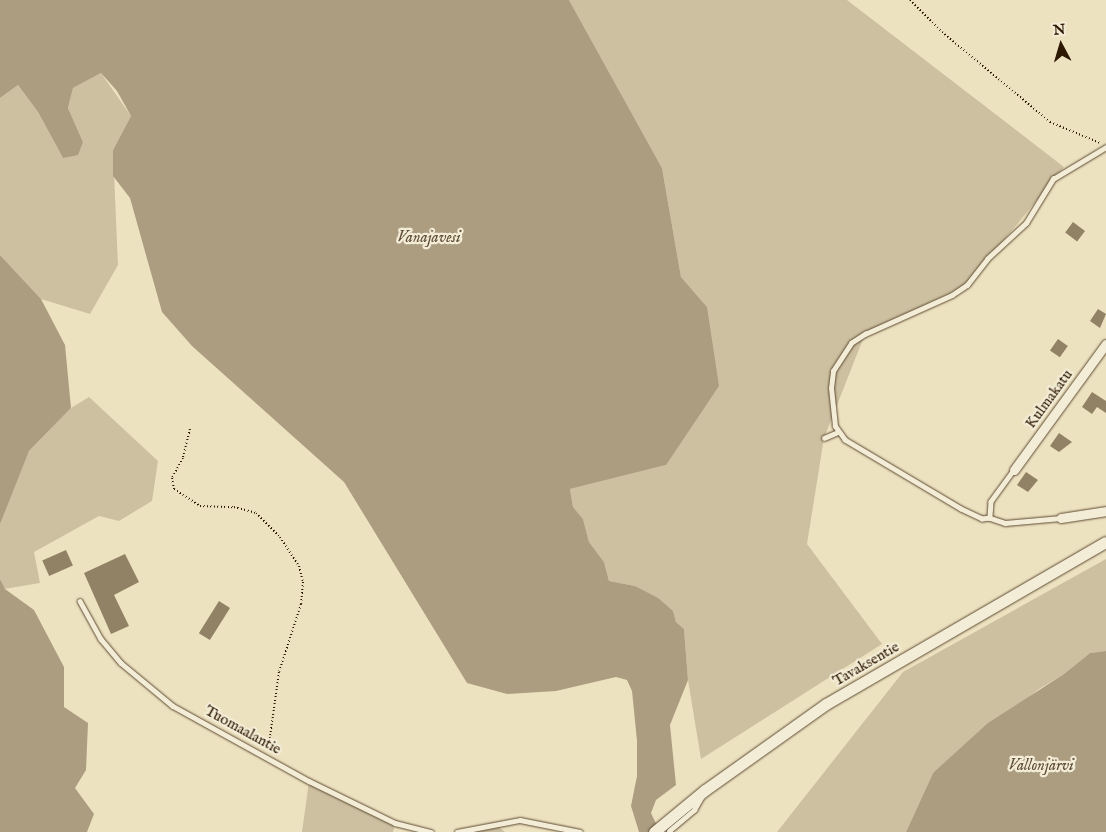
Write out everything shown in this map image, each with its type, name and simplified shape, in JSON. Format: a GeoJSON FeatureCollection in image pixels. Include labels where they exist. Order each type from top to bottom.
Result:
{"type":"FeatureCollection","features":[{"type":"Feature","properties":{"kind":"main road","name":"Tavaksentie"},"geometry":{"type":"LineString","coordinates":[[654,832],[666,828],[705,790],[826,704],[1106,542]]}},
{"type":"Feature","properties":{"kind":"street","name":"Kulmakatu"},"geometry":{"type":"LineString","coordinates":[[1014,470],[1106,344]]}},
{"type":"Feature","properties":{"kind":"street"},"geometry":{"type":"LineString","coordinates":[[1061,518],[1106,511]]}},
{"type":"Feature","properties":{"kind":"lane"},"geometry":{"type":"LineString","coordinates":[[1061,518],[1005,523],[990,518],[982,519],[961,509],[838,432],[830,388],[833,371],[851,343],[865,334],[952,295],[967,285],[987,259],[1026,223],[1053,179],[1106,146]]}},
{"type":"Feature","properties":{"kind":"lane"},"geometry":{"type":"LineString","coordinates":[[824,438],[838,432]]}},
{"type":"Feature","properties":{"kind":"lane"},"geometry":{"type":"LineString","coordinates":[[990,518],[990,502],[1014,470]]}},
{"type":"Feature","properties":{"kind":"lane","name":"Tuomaalantie"},"geometry":{"type":"LineString","coordinates":[[80,600],[101,639],[121,663],[150,689],[173,706],[396,823],[431,832]]}},
{"type":"Feature","properties":{"kind":"lane"},"geometry":{"type":"LineString","coordinates":[[456,832],[520,820],[580,832]]}},
{"type":"Feature","properties":{"kind":"path"},"geometry":{"type":"LineString","coordinates":[[910,0],[915,2],[942,32],[1050,122],[1106,146]]}},
{"type":"Feature","properties":{"kind":"path"},"geometry":{"type":"LineString","coordinates":[[190,429],[183,458],[172,478],[174,489],[200,506],[234,507],[256,513],[294,558],[304,582],[301,604],[279,672],[270,737],[262,754]]}},
{"type":"Feature","properties":{"kind":"shaded area"},"geometry":{"type":"Polygon","coordinates":[[[569,0],[847,0],[1064,167],[967,285],[865,334],[824,438],[807,544],[882,644],[701,759],[688,680],[684,629],[676,622],[673,611],[635,586],[609,581],[604,562],[589,542],[583,519],[573,507],[570,489],[666,465],[707,307],[681,277],[662,168],[569,0]]]}},
{"type":"Feature","properties":{"kind":"shaded area"},"geometry":{"type":"Polygon","coordinates":[[[101,73],[131,116],[113,150],[118,265],[90,314],[41,299],[0,255],[0,98],[18,85],[38,112],[63,158],[83,142],[68,108],[73,88],[101,73]]]}},
{"type":"Feature","properties":{"kind":"shaded area"},"geometry":{"type":"Polygon","coordinates":[[[89,397],[158,461],[152,501],[119,521],[99,516],[34,552],[40,583],[4,589],[0,579],[0,524],[5,505],[29,451],[71,408],[89,397]]]}},
{"type":"Feature","properties":{"kind":"shaded area"},"geometry":{"type":"Polygon","coordinates":[[[1106,559],[1106,651],[1090,653],[1064,674],[1039,689],[933,773],[906,832],[777,832],[903,672],[1106,559]]]}},
{"type":"Feature","properties":{"kind":"shaded area"},"geometry":{"type":"Polygon","coordinates":[[[309,781],[395,823],[393,832],[302,832],[309,781]]]}},
{"type":"Feature","properties":{"kind":"shaded area"},"geometry":{"type":"Polygon","coordinates":[[[495,824],[505,832],[457,832],[495,824]]]}},
{"type":"Feature","properties":{"kind":"water","name":"Vanajavesi"},"geometry":{"type":"Polygon","coordinates":[[[0,0],[569,0],[662,168],[681,277],[707,307],[719,386],[666,465],[570,489],[573,507],[583,519],[589,542],[604,562],[609,581],[635,586],[658,598],[673,611],[676,622],[684,629],[688,680],[670,725],[676,785],[656,800],[651,813],[660,832],[639,832],[631,806],[637,776],[637,741],[632,691],[627,680],[616,677],[556,691],[507,694],[467,683],[344,482],[192,346],[162,312],[130,198],[113,176],[113,150],[131,116],[117,91],[101,73],[73,88],[68,108],[83,142],[78,155],[63,158],[38,112],[18,85],[0,98],[0,0]]]}},
{"type":"Feature","properties":{"kind":"water"},"geometry":{"type":"Polygon","coordinates":[[[0,255],[41,299],[65,345],[71,408],[29,451],[0,524],[0,255]]]}},
{"type":"Feature","properties":{"kind":"water"},"geometry":{"type":"Polygon","coordinates":[[[0,579],[5,589],[34,610],[64,667],[64,707],[88,723],[86,770],[75,788],[94,814],[87,832],[0,832],[0,579]]]}},
{"type":"Feature","properties":{"kind":"water","name":"Vallonjärvi"},"geometry":{"type":"Polygon","coordinates":[[[1106,651],[1106,832],[906,832],[933,773],[988,723],[1064,674],[1090,653],[1106,651]]]}},
{"type":"Feature","properties":{"kind":"building"},"geometry":{"type":"Polygon","coordinates":[[[1073,222],[1085,231],[1077,241],[1065,232],[1073,222]]]}},
{"type":"Feature","properties":{"kind":"building"},"geometry":{"type":"Polygon","coordinates":[[[1098,309],[1106,314],[1100,328],[1090,321],[1098,309]]]}},
{"type":"Feature","properties":{"kind":"building"},"geometry":{"type":"Polygon","coordinates":[[[1058,339],[1068,346],[1060,357],[1050,350],[1058,339]]]}},
{"type":"Feature","properties":{"kind":"building"},"geometry":{"type":"Polygon","coordinates":[[[1092,392],[1106,401],[1106,413],[1097,407],[1092,414],[1082,407],[1092,392]]]}},
{"type":"Feature","properties":{"kind":"building"},"geometry":{"type":"Polygon","coordinates":[[[1059,433],[1072,442],[1059,452],[1050,446],[1059,433]]]}},
{"type":"Feature","properties":{"kind":"building"},"geometry":{"type":"Polygon","coordinates":[[[1026,472],[1038,480],[1028,492],[1017,485],[1026,472]]]}},
{"type":"Feature","properties":{"kind":"building"},"geometry":{"type":"Polygon","coordinates":[[[66,550],[73,566],[49,576],[42,561],[66,550]]]}},
{"type":"Feature","properties":{"kind":"building"},"geometry":{"type":"Polygon","coordinates":[[[125,554],[139,582],[114,595],[129,626],[111,634],[84,573],[125,554]]]}},
{"type":"Feature","properties":{"kind":"building"},"geometry":{"type":"Polygon","coordinates":[[[219,601],[230,608],[210,640],[199,633],[219,601]]]}}]}
